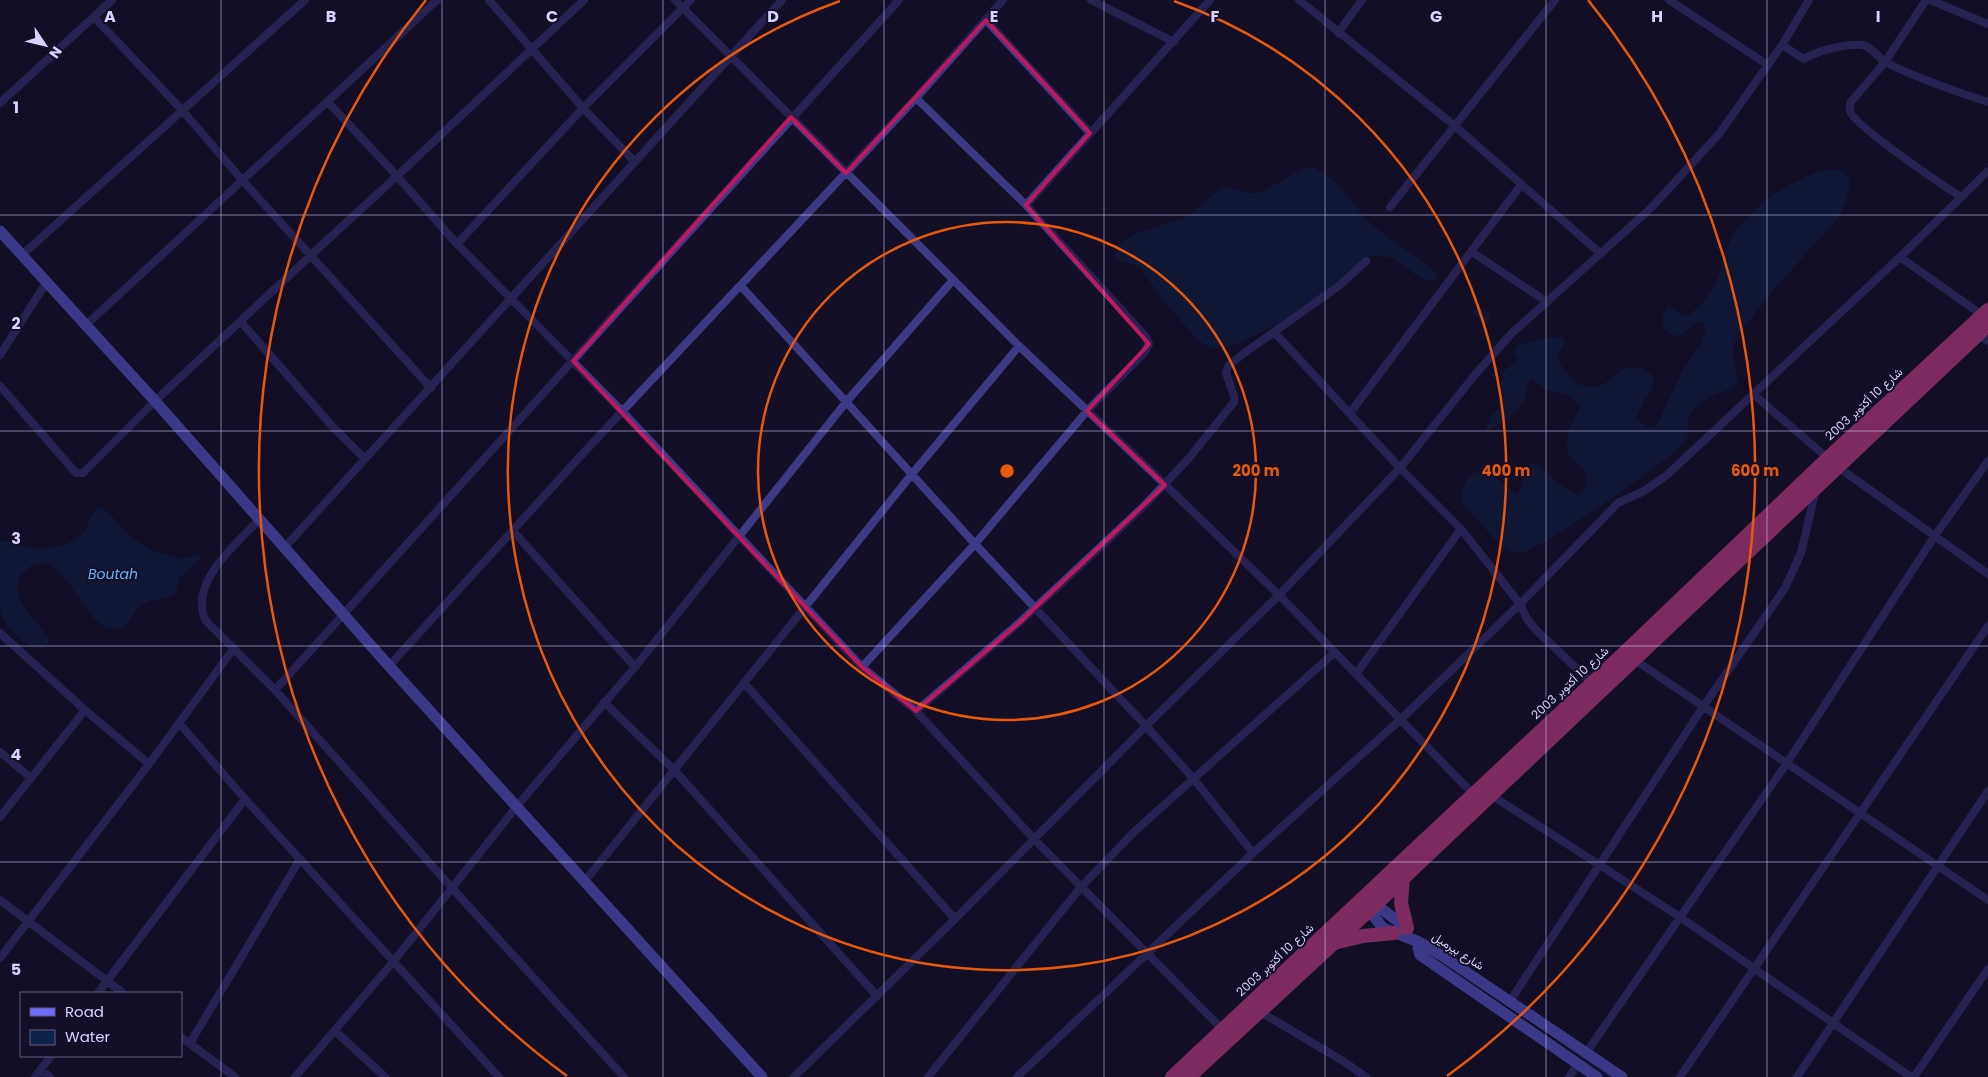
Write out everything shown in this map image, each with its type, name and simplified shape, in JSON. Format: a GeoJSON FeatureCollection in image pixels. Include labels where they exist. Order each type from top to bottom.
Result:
{"type":"FeatureCollection","features":[{"type":"Feature","properties":{"kind":"highway","name":"شارع 10 أكتوبر 2003"},"geometry":{"type":"LineString","coordinates":[[1172,1077],[1259,1011],[1333,944],[1367,903],[1403,877],[1482,798],[1833,463],[1985,325]]}},
{"type":"Feature","properties":{"kind":"highway","name":"شارع 10 أكتوبر 2003"},"geometry":{"type":"LineString","coordinates":[[1189,1077],[1227,1034],[1482,798],[1592,683],[1630,656],[1817,487],[1833,463],[1985,325]]}},
{"type":"Feature","properties":{"kind":"highway"},"geometry":{"type":"LineString","coordinates":[[1333,944],[1363,936],[1401,931],[1403,877]]}},
{"type":"Feature","properties":{"kind":"street"},"geometry":{"type":"LineString","coordinates":[[0,103],[112,0]]}},
{"type":"Feature","properties":{"kind":"street"},"geometry":{"type":"LineString","coordinates":[[22,255],[305,0]]}},
{"type":"Feature","properties":{"kind":"street"},"geometry":{"type":"LineString","coordinates":[[86,325],[437,0]]}},
{"type":"Feature","properties":{"kind":"street"},"geometry":{"type":"LineString","coordinates":[[489,0],[634,162]]}},
{"type":"Feature","properties":{"kind":"street"},"geometry":{"type":"LineString","coordinates":[[0,386],[76,473],[83,474],[155,401],[584,0]]}},
{"type":"Feature","properties":{"kind":"street"},"geometry":{"type":"LineString","coordinates":[[675,0],[1019,346],[1279,595],[1334,654],[1482,798],[1599,865],[1680,917],[1912,1077],[1988,968]]}},
{"type":"Feature","properties":{"kind":"street"},"geometry":{"type":"LineString","coordinates":[[457,244],[584,108],[690,0]]}},
{"type":"Feature","properties":{"kind":"street"},"geometry":{"type":"LineString","coordinates":[[285,547],[782,0]]}},
{"type":"Feature","properties":{"kind":"street"},"geometry":{"type":"LineString","coordinates":[[275,690],[898,0]]}},
{"type":"Feature","properties":{"kind":"street"},"geometry":{"type":"LineString","coordinates":[[390,666],[622,411],[916,98],[1003,0]]}},
{"type":"Feature","properties":{"kind":"street"},"geometry":{"type":"LineString","coordinates":[[1092,0],[1174,42]]}},
{"type":"Feature","properties":{"kind":"street"},"geometry":{"type":"LineString","coordinates":[[1026,205],[1210,0]]}},
{"type":"Feature","properties":{"kind":"street"},"geometry":{"type":"LineString","coordinates":[[1299,0],[1455,126],[1601,254]]}},
{"type":"Feature","properties":{"kind":"street"},"geometry":{"type":"LineString","coordinates":[[1338,33],[1362,0]]}},
{"type":"Feature","properties":{"kind":"street"},"geometry":{"type":"LineString","coordinates":[[1390,207],[1555,0]]}},
{"type":"Feature","properties":{"kind":"street"},"geometry":{"type":"LineString","coordinates":[[1669,0],[1768,65]]}},
{"type":"Feature","properties":{"kind":"street"},"geometry":{"type":"LineString","coordinates":[[794,1077],[1279,595],[1400,468],[1474,376],[1511,334],[1651,208],[1719,134],[1782,45],[1809,0]]}},
{"type":"Feature","properties":{"kind":"street"},"geometry":{"type":"LineString","coordinates":[[1926,0],[1885,62],[1850,103],[1850,111],[1854,118],[1885,144],[1961,197]]}},
{"type":"Feature","properties":{"kind":"street"},"geometry":{"type":"LineString","coordinates":[[1930,0],[1988,24]]}},
{"type":"Feature","properties":{"kind":"street"},"geometry":{"type":"LineString","coordinates":[[94,17],[182,110],[242,181],[311,254],[431,388]]}},
{"type":"Feature","properties":{"kind":"street"},"geometry":{"type":"LineString","coordinates":[[986,20],[1090,133]]}},
{"type":"Feature","properties":{"kind":"street"},"geometry":{"type":"LineString","coordinates":[[1782,45],[1804,59],[1815,52],[1862,45],[1867,46],[1885,62],[1942,86],[1988,102]]}},
{"type":"Feature","properties":{"kind":"street"},"geometry":{"type":"LineString","coordinates":[[862,666],[975,544],[1087,411],[1145,352],[1149,344],[1146,337],[1026,205],[916,98]]}},
{"type":"Feature","properties":{"kind":"street"},"geometry":{"type":"LineString","coordinates":[[328,102],[457,244],[622,411],[741,535],[862,666],[916,711],[1034,839],[1227,1034]]}},
{"type":"Feature","properties":{"kind":"street"},"geometry":{"type":"LineString","coordinates":[[1017,1077],[1253,853],[1401,719],[1520,604],[1618,504],[1649,488],[1667,475],[1988,171]]}},
{"type":"Feature","properties":{"kind":"street"},"geometry":{"type":"LineString","coordinates":[[1350,413],[1521,185]]}},
{"type":"Feature","properties":{"kind":"street"},"geometry":{"type":"LineString","coordinates":[[0,231],[762,1077]]}},
{"type":"Feature","properties":{"kind":"street"},"geometry":{"type":"LineString","coordinates":[[1472,252],[1547,302]]}},
{"type":"Feature","properties":{"kind":"street"},"geometry":{"type":"LineString","coordinates":[[1900,256],[1985,325]]}},
{"type":"Feature","properties":{"kind":"street"},"geometry":{"type":"LineString","coordinates":[[916,711],[1035,607],[1165,485],[1234,402],[1234,396],[1226,373],[1228,366],[1340,285],[1366,261]]}},
{"type":"Feature","properties":{"kind":"street"},"geometry":{"type":"LineString","coordinates":[[295,1077],[393,962],[517,806],[635,666],[847,401],[954,280]]}},
{"type":"Feature","properties":{"kind":"street"},"geometry":{"type":"LineString","coordinates":[[0,355],[46,283]]}},
{"type":"Feature","properties":{"kind":"street"},"geometry":{"type":"LineString","coordinates":[[741,286],[975,544],[1193,778],[1253,853]]}},
{"type":"Feature","properties":{"kind":"street"},"geometry":{"type":"LineString","coordinates":[[241,322],[332,426],[365,460]]}},
{"type":"Feature","properties":{"kind":"street"},"geometry":{"type":"LineString","coordinates":[[1275,332],[1400,468],[1461,529],[1520,604],[1527,620],[1536,630],[1592,683]]}},
{"type":"Feature","properties":{"kind":"street"},"geometry":{"type":"LineString","coordinates":[[585,881],[912,474],[1019,346]]}},
{"type":"Feature","properties":{"kind":"street"},"geometry":{"type":"LineString","coordinates":[[1753,394],[1833,463],[1988,574]]}},
{"type":"Feature","properties":{"kind":"street"},"geometry":{"type":"LineString","coordinates":[[1586,1053],[1787,763],[1934,537],[1988,461]]}},
{"type":"Feature","properties":{"kind":"street"},"geometry":{"type":"LineString","coordinates":[[1510,1001],[1703,707],[1785,588],[1801,553],[1817,487]]}},
{"type":"Feature","properties":{"kind":"street"},"geometry":{"type":"LineString","coordinates":[[260,520],[225,555],[208,580],[204,593],[202,613],[206,621],[275,690],[624,1077]]}},
{"type":"Feature","properties":{"kind":"street"},"geometry":{"type":"LineString","coordinates":[[1356,674],[1461,529]]}},
{"type":"Feature","properties":{"kind":"street"},"geometry":{"type":"LineString","coordinates":[[514,531],[635,666]]}},
{"type":"Feature","properties":{"kind":"street"},"geometry":{"type":"LineString","coordinates":[[1680,1077],[1988,626]]}},
{"type":"Feature","properties":{"kind":"street"},"geometry":{"type":"LineString","coordinates":[[0,633],[85,710],[149,764]]}},
{"type":"Feature","properties":{"kind":"street"},"geometry":{"type":"LineString","coordinates":[[0,958],[149,764],[234,648]]}},
{"type":"Feature","properties":{"kind":"street"},"geometry":{"type":"LineString","coordinates":[[928,1077],[1081,887],[1134,831],[1334,654]]}},
{"type":"Feature","properties":{"kind":"street"},"geometry":{"type":"LineString","coordinates":[[1630,656],[1988,900]]}},
{"type":"Feature","properties":{"kind":"street"},"geometry":{"type":"LineString","coordinates":[[745,684],[955,919]]}},
{"type":"Feature","properties":{"kind":"street"},"geometry":{"type":"LineString","coordinates":[[604,702],[675,771],[877,996]]}},
{"type":"Feature","properties":{"kind":"street"},"geometry":{"type":"LineString","coordinates":[[0,817],[85,710]]}},
{"type":"Feature","properties":{"kind":"street"},"geometry":{"type":"LineString","coordinates":[[179,723],[245,799],[499,1077]]}},
{"type":"Feature","properties":{"kind":"street"},"geometry":{"type":"LineString","coordinates":[[0,752],[31,778]]}},
{"type":"Feature","properties":{"kind":"street"},"geometry":{"type":"LineString","coordinates":[[1797,1077],[1988,791]]}},
{"type":"Feature","properties":{"kind":"street"},"geometry":{"type":"LineString","coordinates":[[99,992],[245,799]]}},
{"type":"Feature","properties":{"kind":"street"},"geometry":{"type":"LineString","coordinates":[[190,1043],[300,859]]}},
{"type":"Feature","properties":{"kind":"street"},"geometry":{"type":"LineString","coordinates":[[0,900],[122,992]]}},
{"type":"Feature","properties":{"kind":"street"},"geometry":{"type":"LineString","coordinates":[[1367,903],[1379,924],[1401,931],[1419,942]]}},
{"type":"Feature","properties":{"kind":"street","name":"شارع بيرميل"},"geometry":{"type":"LineString","coordinates":[[1597,1077],[1423,958],[1418,952],[1419,942],[1622,1077]]}},
{"type":"Feature","properties":{"kind":"street"},"geometry":{"type":"LineString","coordinates":[[1259,1011],[1343,1061],[1366,1077]]}},
{"type":"Feature","properties":{"kind":"street"},"geometry":{"type":"LineString","coordinates":[[335,1031],[385,1077]]}},
{"type":"Feature","properties":{"kind":"street"},"geometry":{"type":"LineString","coordinates":[[182,1038],[235,1077]]}},
{"type":"Feature","properties":{"kind":"street"},"geometry":{"type":"LineString","coordinates":[[35,1077],[50,1057]]}},
{"type":"Feature","properties":{"kind":"street"},"geometry":{"type":"LineString","coordinates":[[1569,1077],[1578,1064]]}},
{"type":"Feature","properties":{"kind":"street"},"geometry":{"type":"LineString","coordinates":[[40,1070],[50,1077]]}},
{"type":"Feature","properties":{"kind":"highlighted area"},"geometry":{"type":"Polygon","coordinates":[[[986,20],[1090,133],[1026,205],[1149,344],[1087,411],[1165,485],[1019,623],[916,711],[862,667],[573,361],[791,117],[846,173],[986,20]]]}},
{"type":"Feature","properties":{"kind":"water"},"geometry":{"type":"Polygon","coordinates":[[[1311,167],[1338,185],[1365,218],[1436,272],[1438,275],[1435,280],[1419,277],[1390,258],[1381,256],[1370,257],[1297,314],[1240,343],[1218,348],[1209,347],[1199,341],[1165,303],[1140,267],[1115,257],[1116,249],[1131,236],[1184,218],[1224,187],[1246,193],[1261,192],[1311,167]]]}},
{"type":"Feature","properties":{"kind":"water"},"geometry":{"type":"Polygon","coordinates":[[[1824,170],[1841,171],[1849,179],[1850,186],[1844,207],[1838,218],[1775,288],[1736,338],[1732,351],[1738,380],[1734,387],[1705,399],[1694,409],[1690,415],[1688,436],[1679,448],[1572,525],[1529,550],[1517,553],[1510,551],[1496,540],[1464,505],[1462,494],[1469,476],[1482,472],[1488,474],[1495,477],[1517,494],[1522,486],[1526,469],[1534,462],[1563,487],[1579,496],[1585,489],[1585,472],[1570,456],[1567,445],[1567,438],[1581,406],[1566,394],[1548,390],[1531,379],[1523,402],[1517,410],[1492,429],[1485,430],[1491,417],[1501,405],[1499,392],[1504,371],[1519,359],[1515,353],[1515,347],[1539,340],[1563,338],[1564,344],[1558,356],[1560,364],[1570,377],[1586,387],[1598,387],[1629,367],[1645,370],[1654,377],[1653,383],[1636,419],[1647,428],[1653,427],[1658,423],[1683,370],[1701,344],[1706,328],[1699,321],[1684,333],[1675,336],[1670,334],[1662,325],[1664,312],[1667,308],[1670,308],[1686,317],[1696,309],[1714,287],[1726,250],[1742,223],[1781,190],[1824,170]]]}},
{"type":"Feature","properties":{"kind":"water"},"geometry":{"type":"Polygon","coordinates":[[[1476,308],[1482,308],[1491,315],[1488,324],[1475,316],[1476,308]]]}},
{"type":"Feature","properties":{"kind":"water","name":"Boutah"},"geometry":{"type":"Polygon","coordinates":[[[100,507],[108,512],[129,535],[150,550],[180,559],[200,555],[202,557],[180,577],[176,593],[144,603],[137,609],[126,625],[119,629],[113,629],[101,624],[91,614],[61,574],[51,565],[39,563],[26,570],[19,579],[17,588],[24,607],[50,641],[45,647],[31,646],[16,635],[1,615],[0,540],[31,548],[61,546],[74,540],[85,530],[91,517],[100,507]]]}},
{"type":"Feature","properties":{"kind":"waterway"},"geometry":{"type":"LineString","coordinates":[[1573,1051],[1611,1077]]}}]}
